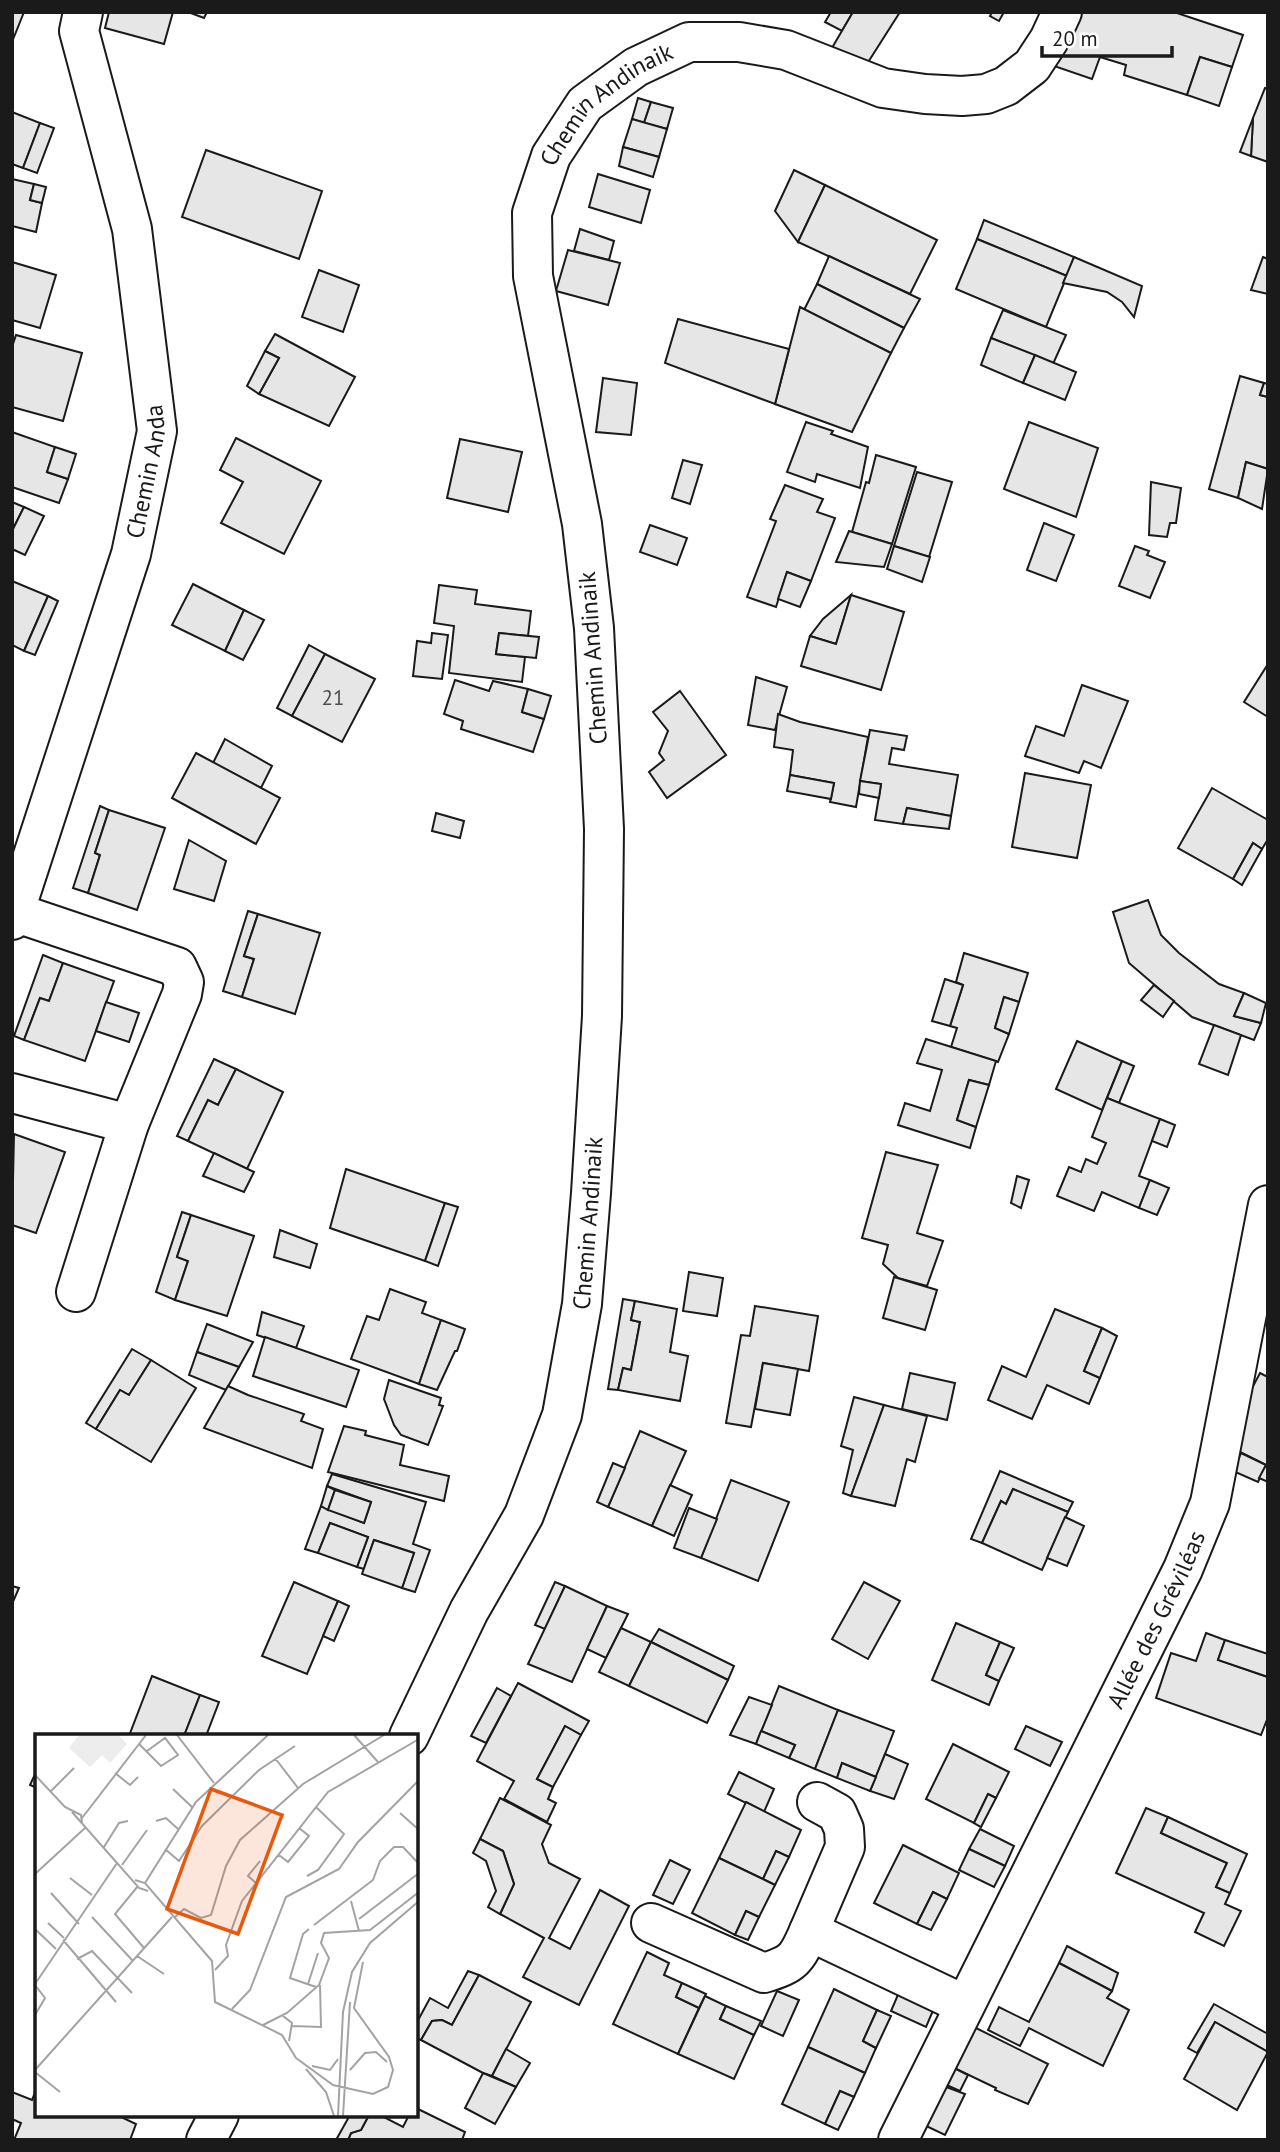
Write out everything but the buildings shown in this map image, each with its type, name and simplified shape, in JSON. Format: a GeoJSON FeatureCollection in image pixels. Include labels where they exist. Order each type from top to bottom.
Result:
{"type":"FeatureCollection","features":[{"type":"Feature","properties":{"kind":"street","name":"Chemin Anda"},"geometry":{"type":"LineString","coordinates":[[13,916],[131,554],[157,431],[132,229],[79,31],[83,12]]}},
{"type":"Feature","properties":{"kind":"street","name":"Chemin Andinaik"},"geometry":{"type":"LineString","coordinates":[[409,1734],[468,1611],[524,1515],[562,1415],[582,1304],[601,1016],[604,829],[594,628],[582,524],[533,276],[532,213],[551,156],[585,104],[636,67],[689,42],[739,42],[786,50],[883,88],[925,94],[974,95],[986,94],[1006,86],[1031,66],[1049,40],[1062,12]]}},
{"type":"Feature","properties":{"kind":"street"},"geometry":{"type":"LineString","coordinates":[[13,916],[177,967],[184,982],[182,994],[129,1124],[76,1292]]}},
{"type":"Feature","properties":{"kind":"street"},"geometry":{"type":"LineString","coordinates":[[12,1093],[129,1124]]}},
{"type":"Feature","properties":{"kind":"street","name":"Allée des Gréviléas"},"geometry":{"type":"LineString","coordinates":[[898,2140],[1183,1569],[1210,1503],[1268,1205]]}},
{"type":"Feature","properties":{"kind":"street"},"geometry":{"type":"LineString","coordinates":[[651,1923],[764,1973],[781,1968],[797,1957],[845,1847],[844,1829],[837,1813],[817,1802]]}},
{"type":"Feature","properties":{"kind":"street"},"geometry":{"type":"LineString","coordinates":[[809,1931],[965,2005]]}},
{"type":"Feature","properties":{"kind":"street"},"geometry":{"type":"LineString","coordinates":[[206,2140],[218,2117]]}}]}
